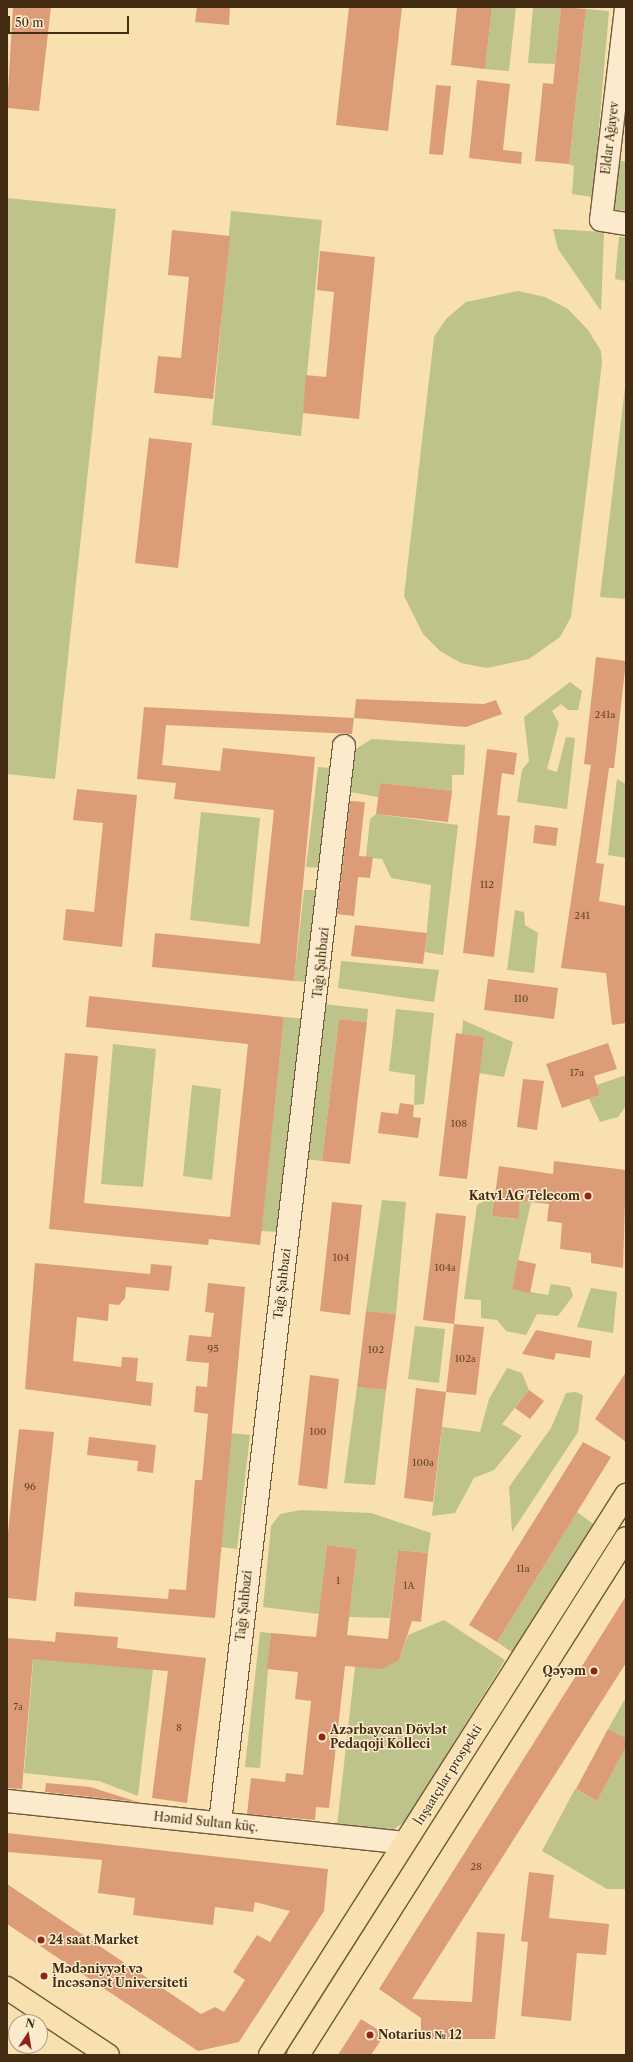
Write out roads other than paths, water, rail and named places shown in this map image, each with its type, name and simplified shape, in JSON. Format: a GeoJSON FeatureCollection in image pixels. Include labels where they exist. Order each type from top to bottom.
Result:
{"type":"FeatureCollection","features":[{"type":"Feature","properties":{"kind":"main road","name":"İnşaatçılar prospekti"},"geometry":{"type":"LineString","coordinates":[[270,2055],[626,1495]]}},
{"type":"Feature","properties":{"kind":"main road","name":"İnşaatçılar prospekti"},"geometry":{"type":"LineString","coordinates":[[298,2055],[626,1538]]}},
{"type":"Feature","properties":{"kind":"main road"},"geometry":{"type":"LineString","coordinates":[[7,1988],[108,2055]]}},
{"type":"Feature","properties":{"kind":"street","name":"Eldar Ağayev"},"geometry":{"type":"LineString","coordinates":[[626,8],[601,220],[626,224]]}},
{"type":"Feature","properties":{"kind":"street","name":"Tağı Şahbazi"},"geometry":{"type":"LineString","coordinates":[[220,1823],[344,746]]}},
{"type":"Feature","properties":{"kind":"street","name":"Həmid Sultan küç."},"geometry":{"type":"LineString","coordinates":[[7,1801],[404,1843]]}},
{"type":"Feature","properties":{"kind":"place","name":"Katv1 AG Telecom"},"geometry":{"type":"Point","coordinates":[588,1196]}},
{"type":"Feature","properties":{"kind":"place","name":"Qəyəm"},"geometry":{"type":"Point","coordinates":[594,1671]}},
{"type":"Feature","properties":{"kind":"place","name":"Azərbaycan Dövlət Pedaqoji Kolleci"},"geometry":{"type":"Point","coordinates":[322,1737]}},
{"type":"Feature","properties":{"kind":"place","name":"24 saat Market"},"geometry":{"type":"Point","coordinates":[41,1940]}},
{"type":"Feature","properties":{"kind":"place","name":"Mədəniyyət və İncəsənət Universiteti"},"geometry":{"type":"Point","coordinates":[44,1976]}},
{"type":"Feature","properties":{"kind":"place","name":"Notarius № 12"},"geometry":{"type":"Point","coordinates":[370,2035]}}]}
